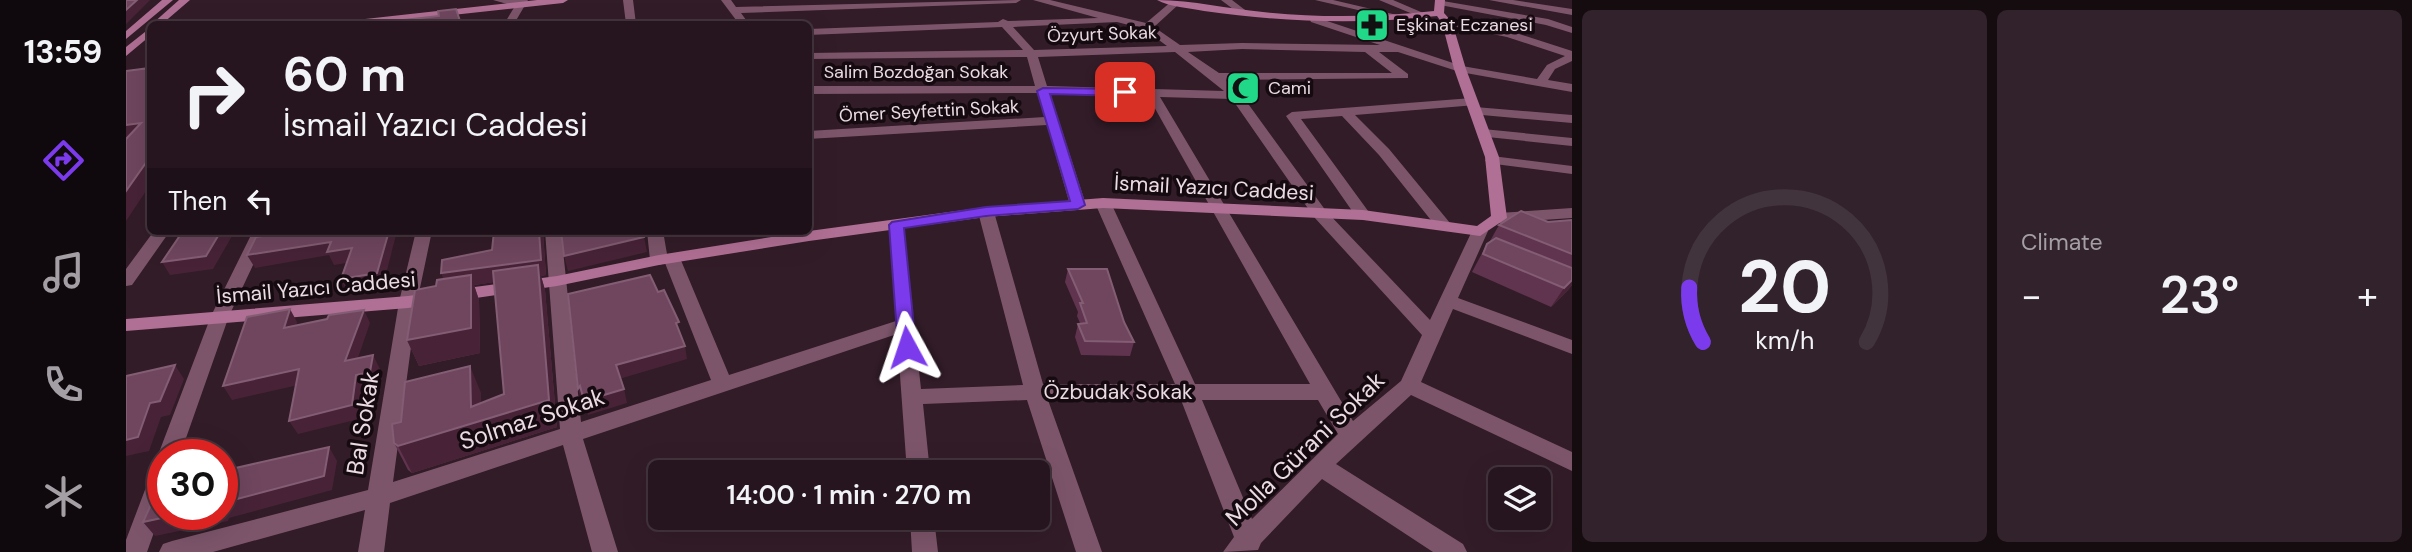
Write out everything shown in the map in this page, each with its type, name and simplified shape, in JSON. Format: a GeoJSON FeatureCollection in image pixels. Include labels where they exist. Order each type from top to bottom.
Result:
{"type":"FeatureCollection","features":[{"type":"Feature","properties":{"kind":"street"},"geometry":{"type":"LineString","coordinates":[[126,36],[167,0]]}},
{"type":"Feature","properties":{"kind":"street"},"geometry":{"type":"LineString","coordinates":[[161,21],[185,0]]}},
{"type":"Feature","properties":{"kind":"street"},"geometry":{"type":"LineString","coordinates":[[498,0],[521,2]]}},
{"type":"Feature","properties":{"kind":"street"},"geometry":{"type":"LineString","coordinates":[[391,21],[521,2],[563,0]]}},
{"type":"Feature","properties":{"kind":"street"},"geometry":{"type":"LineString","coordinates":[[628,0],[631,21]]}},
{"type":"Feature","properties":{"kind":"street"},"geometry":{"type":"LineString","coordinates":[[726,0],[742,21]]}},
{"type":"Feature","properties":{"kind":"street"},"geometry":{"type":"LineString","coordinates":[[734,10],[1016,0]]}},
{"type":"Feature","properties":{"kind":"street"},"geometry":{"type":"LineString","coordinates":[[1038,0],[1148,27],[1216,77],[1234,95],[1320,214],[1433,335]]}},
{"type":"Feature","properties":{"kind":"street"},"geometry":{"type":"LineString","coordinates":[[1226,0],[1244,13]]}},
{"type":"Feature","properties":{"kind":"street"},"geometry":{"type":"LineString","coordinates":[[1320,0],[1405,18]]}},
{"type":"Feature","properties":{"kind":"street"},"geometry":{"type":"LineString","coordinates":[[1384,0],[1438,10],[1548,22],[1572,30]]}},
{"type":"Feature","properties":{"kind":"street"},"geometry":{"type":"LineString","coordinates":[[1494,0],[1533,3],[1572,12]]}},
{"type":"Feature","properties":{"kind":"street"},"geometry":{"type":"LineString","coordinates":[[968,1],[1009,26],[1031,53],[1078,205]]}},
{"type":"Feature","properties":{"kind":"street"},"geometry":{"type":"LineString","coordinates":[[1148,27],[1168,1],[1244,13],[1315,20],[1405,18],[1438,10],[1572,56]]}},
{"type":"Feature","properties":{"kind":"street"},"geometry":{"type":"LineString","coordinates":[[511,21],[521,2]]}},
{"type":"Feature","properties":{"kind":"street"},"geometry":{"type":"LineString","coordinates":[[1546,8],[1548,22]]}},
{"type":"Feature","properties":{"kind":"street"},"geometry":{"type":"LineString","coordinates":[[1438,10],[1492,160],[1499,218],[1480,241]]}},
{"type":"Feature","properties":{"kind":"street"},"geometry":{"type":"LineString","coordinates":[[812,32],[1115,20]]}},
{"type":"Feature","properties":{"kind":"street"},"geometry":{"type":"LineString","coordinates":[[1315,20],[1460,69],[1572,88]]}},
{"type":"Feature","properties":{"kind":"street"},"geometry":{"type":"LineString","coordinates":[[126,53],[147,34]]}},
{"type":"Feature","properties":{"kind":"street","name":"Özyurt Sokak"},"geometry":{"type":"LineString","coordinates":[[812,55],[1031,53],[1242,46],[1396,49]]}},
{"type":"Feature","properties":{"kind":"street"},"geometry":{"type":"LineString","coordinates":[[1216,77],[1404,76],[1369,50]]}},
{"type":"Feature","properties":{"kind":"street"},"geometry":{"type":"LineString","coordinates":[[1540,83],[1552,67],[1572,56]]}},
{"type":"Feature","properties":{"kind":"street","name":"Salim Bozdoğan Sokak"},"geometry":{"type":"LineString","coordinates":[[812,90],[982,88],[1234,95]]}},
{"type":"Feature","properties":{"kind":"street"},"geometry":{"type":"LineString","coordinates":[[1153,93],[1217,209],[1350,436]]}},
{"type":"Feature","properties":{"kind":"street"},"geometry":{"type":"LineString","coordinates":[[1363,215],[1292,116],[1473,106],[1572,119]]}},
{"type":"Feature","properties":{"kind":"street"},"geometry":{"type":"LineString","coordinates":[[1346,113],[1384,152],[1444,226]]}},
{"type":"Feature","properties":{"kind":"street","name":"Ömer Seyfettin Sokak"},"geometry":{"type":"LineString","coordinates":[[812,135],[1051,121]]}},
{"type":"Feature","properties":{"kind":"street"},"geometry":{"type":"LineString","coordinates":[[1483,133],[1572,142]]}},
{"type":"Feature","properties":{"kind":"street"},"geometry":{"type":"LineString","coordinates":[[1492,160],[1572,170]]}},
{"type":"Feature","properties":{"kind":"street"},"geometry":{"type":"LineString","coordinates":[[1103,203],[1188,391],[1242,547]]}},
{"type":"Feature","properties":{"kind":"street","name":"İsmail Yazıcı Caddesi"},"geometry":{"type":"LineString","coordinates":[[812,234],[986,212],[1103,203],[1363,215],[1444,226],[1480,241]]}},
{"type":"Feature","properties":{"kind":"street"},"geometry":{"type":"LineString","coordinates":[[986,212],[1035,392],[1089,552]]}},
{"type":"Feature","properties":{"kind":"street"},"geometry":{"type":"LineString","coordinates":[[1499,218],[1572,213]]}},
{"type":"Feature","properties":{"kind":"street"},"geometry":{"type":"LineString","coordinates":[[897,225],[917,460]]}},
{"type":"Feature","properties":{"kind":"street"},"geometry":{"type":"LineString","coordinates":[[126,281],[159,235]]}},
{"type":"Feature","properties":{"kind":"street"},"geometry":{"type":"LineString","coordinates":[[175,439],[220,316],[259,235]]}},
{"type":"Feature","properties":{"kind":"street","name":"Bal Sokak"},"geometry":{"type":"LineString","coordinates":[[371,552],[408,302],[424,235]]}},
{"type":"Feature","properties":{"kind":"street"},"geometry":{"type":"LineString","coordinates":[[552,235],[571,434],[605,552]]}},
{"type":"Feature","properties":{"kind":"street"},"geometry":{"type":"LineString","coordinates":[[657,235],[723,384]]}},
{"type":"Feature","properties":{"kind":"street","name":"İsmail Yazıcı Caddesi"},"geometry":{"type":"LineString","coordinates":[[126,325],[408,302],[557,281],[802,235]]}},
{"type":"Feature","properties":{"kind":"street","name":"Molla Gürani Sokak"},"geometry":{"type":"LineString","coordinates":[[1242,547],[1350,436],[1409,385],[1446,300],[1480,241]]}},
{"type":"Feature","properties":{"kind":"street"},"geometry":{"type":"LineString","coordinates":[[1446,300],[1572,347]]}},
{"type":"Feature","properties":{"kind":"street","name":"Solmaz Sokak"},"geometry":{"type":"LineString","coordinates":[[172,552],[378,497],[905,325]]}},
{"type":"Feature","properties":{"kind":"street"},"geometry":{"type":"LineString","coordinates":[[1409,385],[1572,462]]}},
{"type":"Feature","properties":{"kind":"street","name":"Özbudak Sokak"},"geometry":{"type":"LineString","coordinates":[[911,397],[1035,392],[1325,393]]}},
{"type":"Feature","properties":{"kind":"street"},"geometry":{"type":"LineString","coordinates":[[1322,467],[1454,552]]}},
{"type":"Feature","properties":{"kind":"street"},"geometry":{"type":"LineString","coordinates":[[134,552],[147,517]]}},
{"type":"Feature","properties":{"kind":"street"},"geometry":{"type":"LineString","coordinates":[[923,530],[925,552]]}},
{"type":"Feature","properties":{"kind":"building"},"geometry":{"type":"Polygon","coordinates":[[[126,0],[137,0],[126,10],[126,0]]]}},
{"type":"Feature","properties":{"kind":"building"},"geometry":{"type":"Polygon","coordinates":[[[456,9],[460,21],[403,21],[439,16],[438,11],[456,9]]]}},
{"type":"Feature","properties":{"kind":"building"},"geometry":{"type":"Polygon","coordinates":[[[147,68],[147,161],[126,191],[126,139],[141,123],[126,125],[126,71],[147,68]]]}},
{"type":"Feature","properties":{"kind":"building"},"geometry":{"type":"Polygon","coordinates":[[[1521,211],[1548,222],[1572,220],[1572,254],[1499,225],[1521,211]]]}},
{"type":"Feature","properties":{"kind":"building"},"geometry":{"type":"Polygon","coordinates":[[[180,235],[219,235],[206,256],[162,262],[180,235]]]}},
{"type":"Feature","properties":{"kind":"building"},"geometry":{"type":"Polygon","coordinates":[[[388,235],[377,273],[341,279],[352,248],[327,252],[331,242],[247,255],[256,237],[388,235]]]}},
{"type":"Feature","properties":{"kind":"building"},"geometry":{"type":"Polygon","coordinates":[[[494,235],[539,235],[541,260],[441,273],[442,260],[492,250],[494,235]]]}},
{"type":"Feature","properties":{"kind":"building"},"geometry":{"type":"Polygon","coordinates":[[[561,235],[644,237],[564,256],[561,235]]]}},
{"type":"Feature","properties":{"kind":"building"},"geometry":{"type":"Polygon","coordinates":[[[1496,238],[1572,268],[1572,280],[1564,288],[1483,254],[1487,244],[1496,238]]]}},
{"type":"Feature","properties":{"kind":"building"},"geometry":{"type":"Polygon","coordinates":[[[538,265],[549,400],[398,446],[394,443],[392,424],[401,422],[405,382],[470,366],[471,407],[504,394],[493,271],[538,265]]]}},
{"type":"Feature","properties":{"kind":"building"},"geometry":{"type":"Polygon","coordinates":[[[1068,269],[1107,269],[1124,322],[1134,342],[1085,341],[1078,324],[1087,323],[1080,303],[1083,303],[1068,269]]]}},
{"type":"Feature","properties":{"kind":"building"},"geometry":{"type":"Polygon","coordinates":[[[471,275],[471,328],[407,340],[415,290],[436,286],[437,280],[471,275]]]}},
{"type":"Feature","properties":{"kind":"building"},"geometry":{"type":"Polygon","coordinates":[[[650,275],[658,292],[664,290],[679,322],[676,323],[685,346],[616,365],[624,389],[584,401],[580,386],[578,389],[568,294],[650,275]]]}},
{"type":"Feature","properties":{"kind":"building"},"geometry":{"type":"Polygon","coordinates":[[[290,309],[284,328],[327,319],[329,315],[364,310],[345,361],[373,355],[370,372],[356,375],[352,405],[289,421],[299,369],[223,386],[247,317],[290,309]]]}},
{"type":"Feature","properties":{"kind":"building"},"geometry":{"type":"Polygon","coordinates":[[[175,365],[160,401],[150,403],[138,437],[126,440],[126,376],[175,365]]]}},
{"type":"Feature","properties":{"kind":"building"},"geometry":{"type":"Polygon","coordinates":[[[329,447],[324,476],[238,499],[238,467],[329,447]]]}},
{"type":"Feature","properties":{"kind":"place","name":"Eşkinat Eczanesi"},"geometry":{"type":"Point","coordinates":[1372,25]}},
{"type":"Feature","properties":{"kind":"place","name":"Cami"},"geometry":{"type":"Point","coordinates":[1243,88]}},
{"type":"Feature","properties":{"kind":"route"},"geometry":{"type":"LineString","coordinates":[[907,347],[897,225],[986,212],[1078,205],[1043,91],[1125,92]]}}]}
